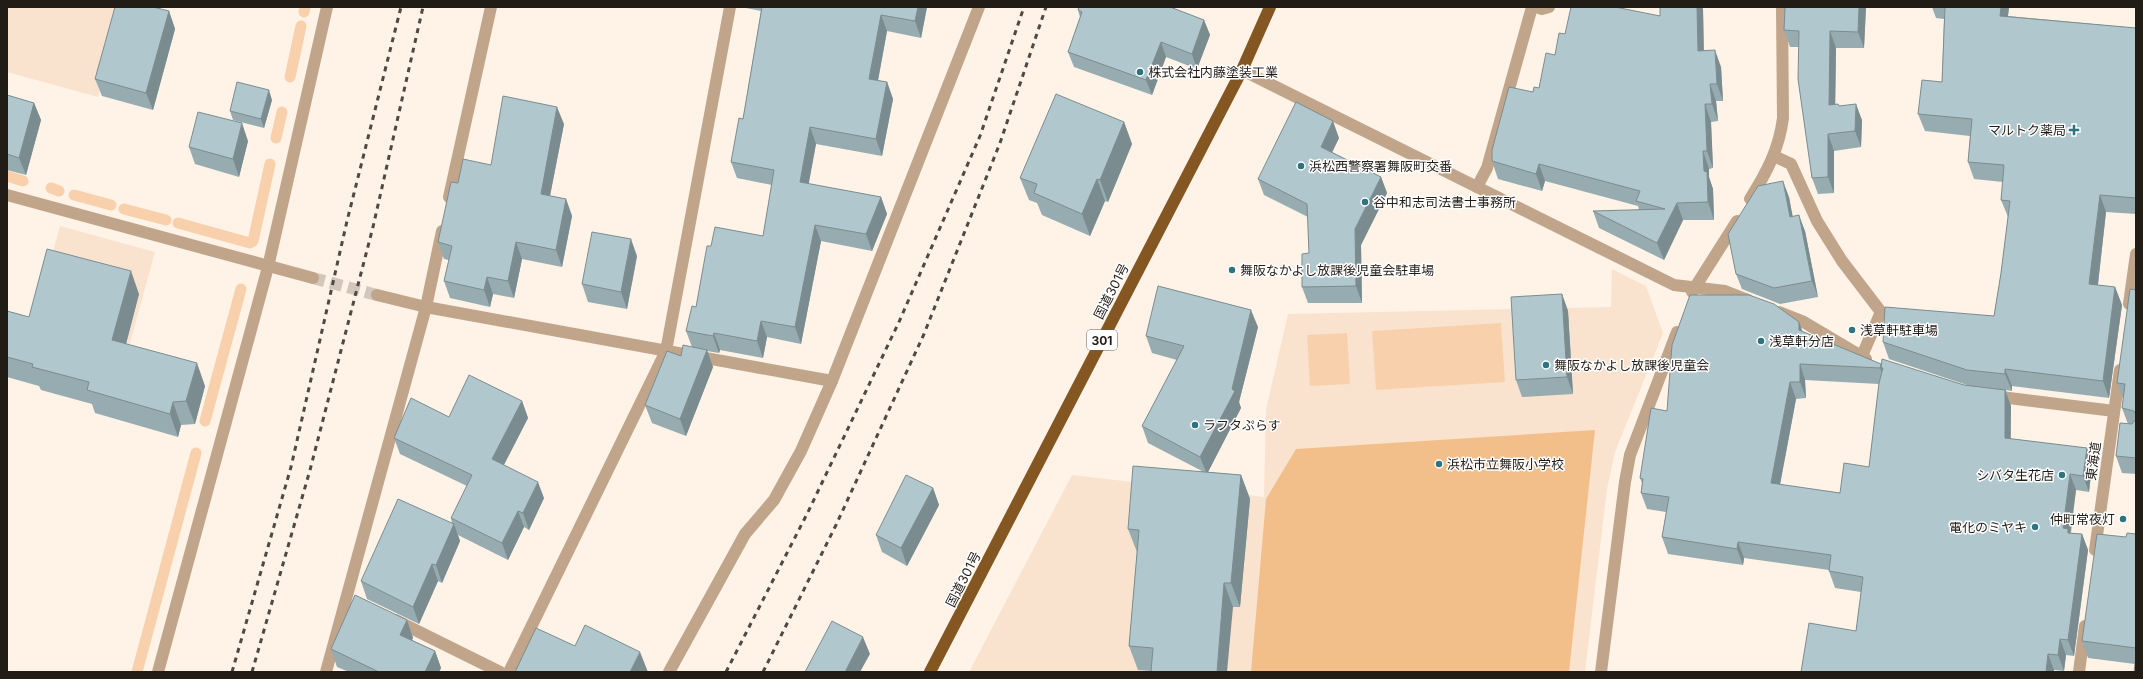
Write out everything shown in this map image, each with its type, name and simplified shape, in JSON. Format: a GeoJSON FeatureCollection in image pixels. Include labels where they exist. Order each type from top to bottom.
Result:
{"type":"FeatureCollection","features":[{"type":"Feature","properties":{"kind":"highway","name":"国道301号"},"geometry":{"type":"LineString","coordinates":[[930,672],[1242,70],[1270,7]]}},
{"type":"Feature","properties":{"kind":"street"},"geometry":{"type":"LineString","coordinates":[[158,672],[268,267],[326,7]]}},
{"type":"Feature","properties":{"kind":"street"},"geometry":{"type":"LineString","coordinates":[[447,207],[491,7]]}},
{"type":"Feature","properties":{"kind":"street"},"geometry":{"type":"LineString","coordinates":[[509,672],[666,351],[730,7]]}},
{"type":"Feature","properties":{"kind":"street"},"geometry":{"type":"LineString","coordinates":[[669,672],[745,534],[774,500],[802,451],[832,382],[979,7]]}},
{"type":"Feature","properties":{"kind":"street"},"geometry":{"type":"LineString","coordinates":[[1477,187],[1487,168],[1532,7]]}},
{"type":"Feature","properties":{"kind":"street"},"geometry":{"type":"LineString","coordinates":[[1536,7],[1542,9],[1550,7]]}},
{"type":"Feature","properties":{"kind":"street"},"geometry":{"type":"LineString","coordinates":[[1689,301],[1768,171],[1774,156],[1780,136],[1783,118],[1782,7]]}},
{"type":"Feature","properties":{"kind":"street"},"geometry":{"type":"LineString","coordinates":[[1242,70],[1674,285],[1725,291],[1764,306],[1802,321],[1861,358],[1875,363]]}},
{"type":"Feature","properties":{"kind":"street"},"geometry":{"type":"LineString","coordinates":[[1774,156],[1791,164],[1817,221],[1842,261],[1881,312],[1861,358]]}},
{"type":"Feature","properties":{"kind":"street"},"geometry":{"type":"LineString","coordinates":[[7,195],[312,278]]}},
{"type":"Feature","properties":{"kind":"street"},"geometry":{"type":"LineString","coordinates":[[326,672],[426,307],[444,222]]}},
{"type":"Feature","properties":{"kind":"street"},"geometry":{"type":"LineString","coordinates":[[2127,318],[2136,254]]}},
{"type":"Feature","properties":{"kind":"street"},"geometry":{"type":"LineString","coordinates":[[377,295],[426,307],[832,382]]}},
{"type":"Feature","properties":{"kind":"street"},"geometry":{"type":"LineString","coordinates":[[1600,672],[1625,482],[1630,455],[1680,323]]}},
{"type":"Feature","properties":{"kind":"street","name":"東海道"},"geometry":{"type":"LineString","coordinates":[[2093,565],[2122,357]]}},
{"type":"Feature","properties":{"kind":"street"},"geometry":{"type":"LineString","coordinates":[[1978,394],[2114,411]]}},
{"type":"Feature","properties":{"kind":"street"},"geometry":{"type":"LineString","coordinates":[[2112,430],[2124,432]]}},
{"type":"Feature","properties":{"kind":"street"},"geometry":{"type":"LineString","coordinates":[[347,597],[361,604]]}},
{"type":"Feature","properties":{"kind":"street"},"geometry":{"type":"LineString","coordinates":[[382,614],[500,672]]}},
{"type":"Feature","properties":{"kind":"street"},"geometry":{"type":"LineString","coordinates":[[2079,672],[2086,618]]}},
{"type":"Feature","properties":{"kind":"shaded area"},"geometry":{"type":"Polygon","coordinates":[[[7,7],[123,7],[98,97],[7,72],[7,7]]]}},
{"type":"Feature","properties":{"kind":"shaded area"},"geometry":{"type":"Polygon","coordinates":[[[60,226],[155,252],[129,347],[34,321],[60,226]]]}},
{"type":"Feature","properties":{"kind":"shaded area","name":"浜松市立舞阪小学校"},"geometry":{"type":"Polygon","coordinates":[[[1612,269],[1646,286],[1663,333],[1615,452],[1607,489],[1585,672],[969,672],[1072,475],[1264,497],[1266,410],[1288,314],[1611,307],[1612,269]]]}},
{"type":"Feature","properties":{"kind":"shaded area"},"geometry":{"type":"Polygon","coordinates":[[[1501,323],[1505,382],[1376,390],[1372,331],[1501,323]]]}},
{"type":"Feature","properties":{"kind":"shaded area"},"geometry":{"type":"Polygon","coordinates":[[[1347,333],[1350,384],[1310,386],[1307,335],[1347,333]]]}},
{"type":"Feature","properties":{"kind":"shaded area"},"geometry":{"type":"Polygon","coordinates":[[[1595,430],[1569,672],[1251,672],[1266,499],[1296,449],[1595,430]]]}},
{"type":"Feature","properties":{"kind":"building"},"geometry":{"type":"Polygon","coordinates":[[[115,7],[153,7],[169,11],[146,93],[95,79],[115,7]]]}},
{"type":"Feature","properties":{"kind":"building"},"geometry":{"type":"Polygon","coordinates":[[[762,7],[918,7],[915,21],[881,15],[869,79],[887,82],[876,139],[810,127],[800,182],[881,197],[866,234],[815,225],[795,327],[761,321],[757,341],[714,333],[713,336],[686,331],[692,306],[696,307],[707,246],[711,246],[715,227],[763,236],[774,170],[731,162],[739,118],[743,119],[762,7]]]}},
{"type":"Feature","properties":{"kind":"building"},"geometry":{"type":"Polygon","coordinates":[[[1079,7],[1170,7],[1204,20],[1192,54],[1161,42],[1146,80],[1068,52],[1082,12],[1078,10],[1079,7]]]}},
{"type":"Feature","properties":{"kind":"building"},"geometry":{"type":"Polygon","coordinates":[[[1571,7],[1615,7],[1660,16],[1660,7],[1697,7],[1698,51],[1715,50],[1717,84],[1710,84],[1712,104],[1705,104],[1707,151],[1703,151],[1704,171],[1707,172],[1708,202],[1677,203],[1657,243],[1593,211],[1665,209],[1636,201],[1640,191],[1539,164],[1536,174],[1492,161],[1492,150],[1509,87],[1533,92],[1534,87],[1539,88],[1546,53],[1555,55],[1559,33],[1565,34],[1571,7]]]}},
{"type":"Feature","properties":{"kind":"building"},"geometry":{"type":"Polygon","coordinates":[[[1785,7],[1859,7],[1858,32],[1830,31],[1829,105],[1838,104],[1839,106],[1856,104],[1855,131],[1828,134],[1828,177],[1812,178],[1798,79],[1799,31],[1784,30],[1785,7]]]}},
{"type":"Feature","properties":{"kind":"building"},"geometry":{"type":"Polygon","coordinates":[[[1945,7],[2001,7],[2000,16],[2136,28],[2136,198],[2100,195],[2089,284],[2115,287],[2103,381],[2005,369],[2005,374],[1967,370],[1883,342],[1885,307],[1994,316],[2010,201],[2001,200],[2004,165],[1968,162],[1972,119],[1918,114],[1922,80],[1942,82],[1945,7]]]}},
{"type":"Feature","properties":{"kind":"building"},"geometry":{"type":"Polygon","coordinates":[[[237,82],[269,90],[261,119],[230,111],[237,82]]]}},
{"type":"Feature","properties":{"kind":"building"},"geometry":{"type":"Polygon","coordinates":[[[1056,94],[1124,122],[1100,180],[1097,179],[1082,214],[1034,193],[1037,184],[1020,178],[1056,94]]]}},
{"type":"Feature","properties":{"kind":"building"},"geometry":{"type":"Polygon","coordinates":[[[7,95],[34,103],[19,158],[7,154],[7,95]]]}},
{"type":"Feature","properties":{"kind":"building"},"geometry":{"type":"Polygon","coordinates":[[[503,96],[557,107],[541,194],[566,199],[556,250],[516,242],[508,281],[487,277],[484,290],[444,281],[452,246],[438,242],[451,182],[458,183],[463,159],[491,165],[503,96]]]}},
{"type":"Feature","properties":{"kind":"building"},"geometry":{"type":"Polygon","coordinates":[[[1296,102],[1333,121],[1321,147],[1381,177],[1355,229],[1356,286],[1302,287],[1302,254],[1309,253],[1307,204],[1258,179],[1296,102]]]}},
{"type":"Feature","properties":{"kind":"building"},"geometry":{"type":"Polygon","coordinates":[[[198,112],[242,123],[233,159],[189,147],[198,112]]]}},
{"type":"Feature","properties":{"kind":"building"},"geometry":{"type":"Polygon","coordinates":[[[1783,181],[1790,217],[1799,215],[1812,281],[1774,288],[1736,274],[1728,234],[1758,186],[1783,181]]]}},
{"type":"Feature","properties":{"kind":"building"},"geometry":{"type":"Polygon","coordinates":[[[592,232],[631,239],[621,292],[582,284],[592,232]]]}},
{"type":"Feature","properties":{"kind":"building"},"geometry":{"type":"Polygon","coordinates":[[[47,249],[131,271],[112,340],[197,363],[186,401],[173,402],[170,414],[87,390],[89,382],[32,367],[33,364],[7,357],[7,311],[29,317],[47,249]]]}},
{"type":"Feature","properties":{"kind":"building"},"geometry":{"type":"Polygon","coordinates":[[[1158,286],[1251,310],[1232,389],[1235,391],[1200,457],[1142,426],[1184,346],[1146,336],[1158,286]]]}},
{"type":"Feature","properties":{"kind":"building"},"geometry":{"type":"Polygon","coordinates":[[[2130,289],[2136,290],[2136,415],[2134,411],[2122,408],[2125,384],[2117,383],[2130,289]]]}},
{"type":"Feature","properties":{"kind":"building","name":"舞阪なかよし放課後児童会"},"geometry":{"type":"Polygon","coordinates":[[[1562,294],[1567,377],[1516,380],[1511,297],[1562,294]]]}},
{"type":"Feature","properties":{"kind":"building"},"geometry":{"type":"Polygon","coordinates":[[[1690,295],[1749,295],[1774,304],[1799,322],[1799,330],[1881,364],[1880,368],[1800,364],[1800,382],[1790,382],[1771,483],[1840,493],[1844,463],[1869,467],[1879,383],[1883,368],[1881,368],[1882,359],[1964,385],[2005,390],[2005,438],[2087,448],[2083,476],[2070,474],[2063,528],[2068,529],[2068,533],[2082,534],[2068,640],[2060,639],[2058,655],[2048,654],[2046,672],[1801,672],[1809,623],[1856,631],[1863,577],[1829,571],[1831,555],[1738,542],[1737,549],[1662,537],[1669,497],[1641,493],[1643,479],[1640,478],[1651,408],[1667,411],[1672,345],[1690,295]]]}},
{"type":"Feature","properties":{"kind":"building"},"geometry":{"type":"Polygon","coordinates":[[[683,345],[707,350],[680,419],[645,405],[667,351],[681,356],[683,345]]]}},
{"type":"Feature","properties":{"kind":"building"},"geometry":{"type":"Polygon","coordinates":[[[469,375],[522,401],[492,459],[538,482],[523,513],[518,511],[502,543],[451,518],[472,475],[394,438],[411,398],[449,417],[469,375]]]}},
{"type":"Feature","properties":{"kind":"building"},"geometry":{"type":"Polygon","coordinates":[[[2136,419],[2136,458],[2116,456],[2120,423],[2132,424],[2136,419]]]}},
{"type":"Feature","properties":{"kind":"building"},"geometry":{"type":"Polygon","coordinates":[[[1133,466],[1241,475],[1231,583],[1224,583],[1217,672],[1151,672],[1153,648],[1129,646],[1139,530],[1128,529],[1133,466]]]}},
{"type":"Feature","properties":{"kind":"building"},"geometry":{"type":"Polygon","coordinates":[[[906,475],[933,488],[901,548],[876,535],[906,475]]]}},
{"type":"Feature","properties":{"kind":"building"},"geometry":{"type":"Polygon","coordinates":[[[398,499],[454,524],[436,565],[432,564],[413,607],[361,581],[398,499]]]}},
{"type":"Feature","properties":{"kind":"building"},"geometry":{"type":"Polygon","coordinates":[[[2127,533],[2136,534],[2136,648],[2082,641],[2097,534],[2126,537],[2127,533]]]}},
{"type":"Feature","properties":{"kind":"building"},"geometry":{"type":"Polygon","coordinates":[[[355,595],[407,620],[400,635],[435,651],[425,672],[379,672],[331,649],[355,595]]]}},
{"type":"Feature","properties":{"kind":"building"},"geometry":{"type":"Polygon","coordinates":[[[832,621],[863,637],[845,672],[805,672],[832,621]]]}},
{"type":"Feature","properties":{"kind":"building"},"geometry":{"type":"Polygon","coordinates":[[[585,625],[640,652],[630,672],[515,672],[536,628],[575,646],[585,625]]]}},
{"type":"Feature","properties":{"kind":"building"},"geometry":{"type":"Polygon","coordinates":[[[2136,656],[2136,672],[2134,672],[2136,656]]]}},
{"type":"Feature","properties":{"kind":"waterway"},"geometry":{"type":"LineString","coordinates":[[304,12],[305,7]]}},
{"type":"Feature","properties":{"kind":"waterway"},"geometry":{"type":"LineString","coordinates":[[290,77],[301,26]]}},
{"type":"Feature","properties":{"kind":"waterway"},"geometry":{"type":"LineString","coordinates":[[276,138],[282,112]]}},
{"type":"Feature","properties":{"kind":"waterway"},"geometry":{"type":"LineString","coordinates":[[253,241],[270,164]]}},
{"type":"Feature","properties":{"kind":"waterway"},"geometry":{"type":"LineString","coordinates":[[7,176],[23,181]]}},
{"type":"Feature","properties":{"kind":"waterway"},"geometry":{"type":"LineString","coordinates":[[51,188],[59,191]]}},
{"type":"Feature","properties":{"kind":"waterway"},"geometry":{"type":"LineString","coordinates":[[74,195],[111,205]]}},
{"type":"Feature","properties":{"kind":"waterway"},"geometry":{"type":"LineString","coordinates":[[124,209],[166,220]]}},
{"type":"Feature","properties":{"kind":"waterway"},"geometry":{"type":"LineString","coordinates":[[178,223],[250,243]]}},
{"type":"Feature","properties":{"kind":"waterway"},"geometry":{"type":"LineString","coordinates":[[205,421],[241,289]]}},
{"type":"Feature","properties":{"kind":"waterway"},"geometry":{"type":"LineString","coordinates":[[137,672],[196,453]]}},
{"type":"Feature","properties":{"kind":"tunnel"},"geometry":{"type":"LineString","coordinates":[[313,278],[377,295]]}},
{"type":"Feature","properties":{"kind":"railway"},"geometry":{"type":"LineString","coordinates":[[232,672],[291,467],[347,221],[401,7]]}},
{"type":"Feature","properties":{"kind":"railway"},"geometry":{"type":"LineString","coordinates":[[252,672],[310,470],[373,227],[423,7]]}},
{"type":"Feature","properties":{"kind":"railway"},"geometry":{"type":"LineString","coordinates":[[726,672],[808,512],[899,322],[980,136],[1024,7]]}},
{"type":"Feature","properties":{"kind":"railway"},"geometry":{"type":"LineString","coordinates":[[763,672],[836,525],[924,334],[1000,143],[1046,7]]}},
{"type":"Feature","properties":{"kind":"place","name":"株式会社内藤塗装工業"},"geometry":{"type":"Point","coordinates":[1140,72]}},
{"type":"Feature","properties":{"kind":"place","name":"マルトク薬局"},"geometry":{"type":"Point","coordinates":[2074,130]}},
{"type":"Feature","properties":{"kind":"place","name":"浜松西警察署舞阪町交番"},"geometry":{"type":"Point","coordinates":[1301,166]}},
{"type":"Feature","properties":{"kind":"place","name":"谷中和志司法書士事務所"},"geometry":{"type":"Point","coordinates":[1365,202]}},
{"type":"Feature","properties":{"kind":"place","name":"舞阪なかよし放課後児童会駐車場"},"geometry":{"type":"Point","coordinates":[1232,270]}},
{"type":"Feature","properties":{"kind":"place","name":"浅草軒駐車場"},"geometry":{"type":"Point","coordinates":[1852,330]}},
{"type":"Feature","properties":{"kind":"place","name":"浅草軒分店"},"geometry":{"type":"Point","coordinates":[1761,341]}},
{"type":"Feature","properties":{"kind":"place","name":"舞阪なかよし放課後児童会"},"geometry":{"type":"Point","coordinates":[1546,365]}},
{"type":"Feature","properties":{"kind":"place","name":"ラフタぷらす"},"geometry":{"type":"Point","coordinates":[1195,425]}},
{"type":"Feature","properties":{"kind":"place","name":"浜松市立舞阪小学校"},"geometry":{"type":"Point","coordinates":[1439,464]}},
{"type":"Feature","properties":{"kind":"place","name":"シバタ生花店"},"geometry":{"type":"Point","coordinates":[2062,475]}},
{"type":"Feature","properties":{"kind":"place","name":"仲町常夜灯"},"geometry":{"type":"Point","coordinates":[2123,519]}},
{"type":"Feature","properties":{"kind":"place","name":"電化のミヤキ"},"geometry":{"type":"Point","coordinates":[2035,527]}}]}
